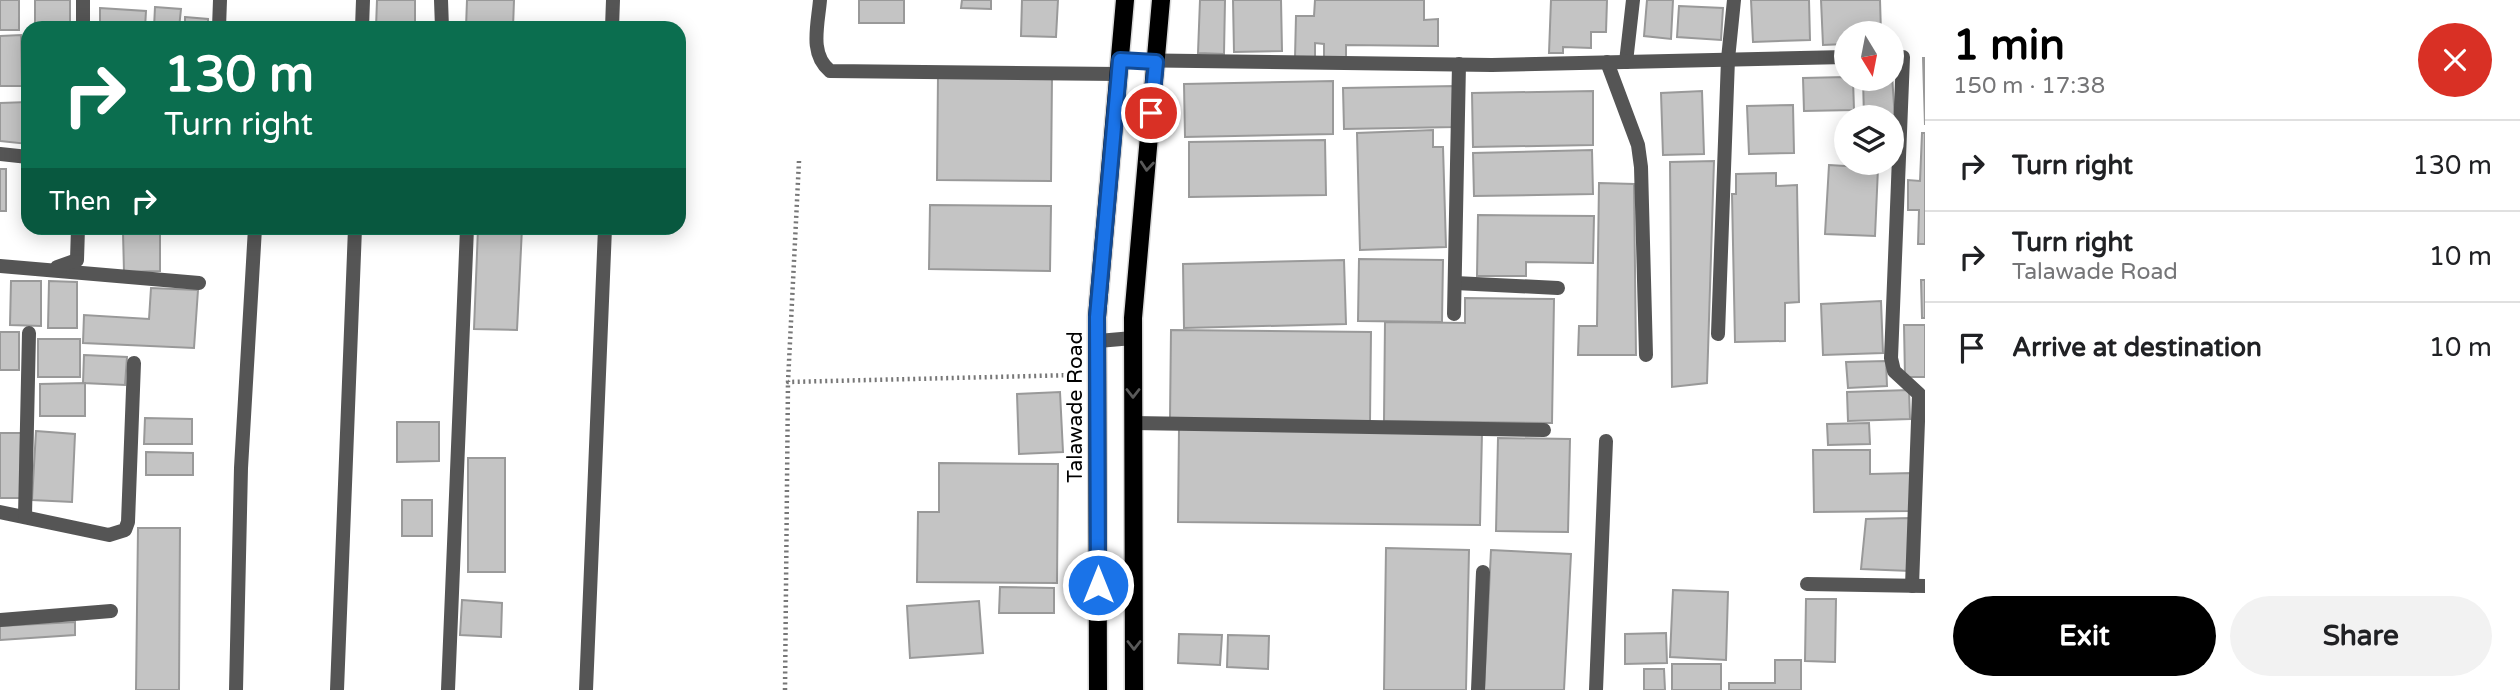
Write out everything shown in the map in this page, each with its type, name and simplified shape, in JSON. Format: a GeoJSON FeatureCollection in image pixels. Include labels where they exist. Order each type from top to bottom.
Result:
{"type":"FeatureCollection","features":[{"type":"Feature","properties":{"kind":"main road","name":"Talawade Road"},"geometry":{"type":"LineString","coordinates":[[1098,690],[1098,341],[1125,0]]}},
{"type":"Feature","properties":{"kind":"main road"},"geometry":{"type":"LineString","coordinates":[[1134,690],[1133,338],[1161,0]]}},
{"type":"Feature","properties":{"kind":"street"},"geometry":{"type":"LineString","coordinates":[[83,0],[83,21]]}},
{"type":"Feature","properties":{"kind":"street"},"geometry":{"type":"LineString","coordinates":[[219,21],[220,0]]}},
{"type":"Feature","properties":{"kind":"street"},"geometry":{"type":"LineString","coordinates":[[362,21],[363,0]]}},
{"type":"Feature","properties":{"kind":"street"},"geometry":{"type":"LineString","coordinates":[[441,0],[442,21]]}},
{"type":"Feature","properties":{"kind":"street"},"geometry":{"type":"LineString","coordinates":[[612,21],[613,0]]}},
{"type":"Feature","properties":{"kind":"street"},"geometry":{"type":"LineString","coordinates":[[820,0],[816,48],[821,64],[830,71],[1119,67],[1156,62],[1459,64],[1834,57]]}},
{"type":"Feature","properties":{"kind":"street"},"geometry":{"type":"LineString","coordinates":[[1626,62],[1633,0]]}},
{"type":"Feature","properties":{"kind":"street"},"geometry":{"type":"LineString","coordinates":[[1718,334],[1728,59],[1734,0]]}},
{"type":"Feature","properties":{"kind":"street"},"geometry":{"type":"LineString","coordinates":[[1607,62],[1638,145],[1642,167],[1646,355]]}},
{"type":"Feature","properties":{"kind":"street"},"geometry":{"type":"LineString","coordinates":[[1454,314],[1459,64]]}},
{"type":"Feature","properties":{"kind":"street"},"geometry":{"type":"LineString","coordinates":[[1807,584],[1919,586],[1919,394],[1914,386],[1894,371],[1891,358],[1902,91]]}},
{"type":"Feature","properties":{"kind":"street"},"geometry":{"type":"LineString","coordinates":[[0,154],[21,156]]}},
{"type":"Feature","properties":{"kind":"street"},"geometry":{"type":"LineString","coordinates":[[49,269],[77,260],[78,235]]}},
{"type":"Feature","properties":{"kind":"street"},"geometry":{"type":"LineString","coordinates":[[236,690],[241,468],[255,235]]}},
{"type":"Feature","properties":{"kind":"street"},"geometry":{"type":"LineString","coordinates":[[337,690],[355,235]]}},
{"type":"Feature","properties":{"kind":"street"},"geometry":{"type":"LineString","coordinates":[[448,690],[467,235]]}},
{"type":"Feature","properties":{"kind":"street"},"geometry":{"type":"LineString","coordinates":[[586,690],[605,235]]}},
{"type":"Feature","properties":{"kind":"street"},"geometry":{"type":"LineString","coordinates":[[0,266],[199,283]]}},
{"type":"Feature","properties":{"kind":"street"},"geometry":{"type":"LineString","coordinates":[[1455,283],[1558,288]]}},
{"type":"Feature","properties":{"kind":"street"},"geometry":{"type":"LineString","coordinates":[[25,516],[29,333]]}},
{"type":"Feature","properties":{"kind":"street"},"geometry":{"type":"LineString","coordinates":[[1098,341],[1133,338]]}},
{"type":"Feature","properties":{"kind":"street"},"geometry":{"type":"LineString","coordinates":[[0,512],[108,535],[125,530],[128,522],[134,363]]}},
{"type":"Feature","properties":{"kind":"street"},"geometry":{"type":"LineString","coordinates":[[1133,423],[1544,430]]}},
{"type":"Feature","properties":{"kind":"street"},"geometry":{"type":"LineString","coordinates":[[1595,690],[1606,441]]}},
{"type":"Feature","properties":{"kind":"street"},"geometry":{"type":"LineString","coordinates":[[1478,690],[1483,572]]}},
{"type":"Feature","properties":{"kind":"street"},"geometry":{"type":"LineString","coordinates":[[0,621],[111,611]]}},
{"type":"Feature","properties":{"kind":"path"},"geometry":{"type":"LineString","coordinates":[[785,690],[788,382],[799,161]]}},
{"type":"Feature","properties":{"kind":"path"},"geometry":{"type":"LineString","coordinates":[[788,382],[1097,375]]}},
{"type":"Feature","properties":{"kind":"building"},"geometry":{"type":"Polygon","coordinates":[[[0,0],[19,0],[19,30],[0,30],[0,0]]]}},
{"type":"Feature","properties":{"kind":"building"},"geometry":{"type":"Polygon","coordinates":[[[35,0],[70,0],[70,21],[35,21],[35,0]]]}},
{"type":"Feature","properties":{"kind":"building"},"geometry":{"type":"Polygon","coordinates":[[[377,0],[415,0],[415,21],[376,21],[377,0]]]}},
{"type":"Feature","properties":{"kind":"building"},"geometry":{"type":"Polygon","coordinates":[[[467,0],[514,0],[513,21],[466,21],[467,0]]]}},
{"type":"Feature","properties":{"kind":"building"},"geometry":{"type":"Polygon","coordinates":[[[859,0],[904,0],[904,23],[859,23],[859,0]]]}},
{"type":"Feature","properties":{"kind":"building"},"geometry":{"type":"Polygon","coordinates":[[[962,0],[991,0],[991,9],[961,8],[962,0]]]}},
{"type":"Feature","properties":{"kind":"building"},"geometry":{"type":"Polygon","coordinates":[[[1022,0],[1058,0],[1056,37],[1021,36],[1022,0]]]}},
{"type":"Feature","properties":{"kind":"building"},"geometry":{"type":"Polygon","coordinates":[[[1200,0],[1225,0],[1224,54],[1198,53],[1200,0]]]}},
{"type":"Feature","properties":{"kind":"building"},"geometry":{"type":"Polygon","coordinates":[[[1233,0],[1281,0],[1282,51],[1234,52],[1233,0]]]}},
{"type":"Feature","properties":{"kind":"building"},"geometry":{"type":"Polygon","coordinates":[[[1315,0],[1424,0],[1424,20],[1438,19],[1438,46],[1346,45],[1346,57],[1324,57],[1324,44],[1315,43],[1315,58],[1295,58],[1296,16],[1314,16],[1315,0]]]}},
{"type":"Feature","properties":{"kind":"building"},"geometry":{"type":"Polygon","coordinates":[[[1551,0],[1607,0],[1606,32],[1591,32],[1591,48],[1563,47],[1563,53],[1549,53],[1551,0]]]}},
{"type":"Feature","properties":{"kind":"building"},"geometry":{"type":"Polygon","coordinates":[[[1647,0],[1673,0],[1671,39],[1644,36],[1647,0]]]}},
{"type":"Feature","properties":{"kind":"building"},"geometry":{"type":"Polygon","coordinates":[[[1751,0],[1809,0],[1810,40],[1753,42],[1751,0]]]}},
{"type":"Feature","properties":{"kind":"building"},"geometry":{"type":"Polygon","coordinates":[[[1821,0],[1880,0],[1881,21],[1834,21],[1834,45],[1823,45],[1821,0]]]}},
{"type":"Feature","properties":{"kind":"building"},"geometry":{"type":"Polygon","coordinates":[[[1679,6],[1723,8],[1721,40],[1677,37],[1679,6]]]}},
{"type":"Feature","properties":{"kind":"building"},"geometry":{"type":"Polygon","coordinates":[[[155,7],[181,9],[180,21],[154,21],[155,7]]]}},
{"type":"Feature","properties":{"kind":"building"},"geometry":{"type":"Polygon","coordinates":[[[100,8],[146,11],[145,21],[100,21],[100,8]]]}},
{"type":"Feature","properties":{"kind":"building"},"geometry":{"type":"Polygon","coordinates":[[[185,17],[208,19],[208,21],[185,21],[185,17]]]}},
{"type":"Feature","properties":{"kind":"building"},"geometry":{"type":"Polygon","coordinates":[[[21,35],[21,86],[0,86],[0,36],[21,35]]]}},
{"type":"Feature","properties":{"kind":"building"},"geometry":{"type":"Polygon","coordinates":[[[1923,58],[1925,58],[1925,125],[1923,58]]]}},
{"type":"Feature","properties":{"kind":"building"},"geometry":{"type":"Polygon","coordinates":[[[938,75],[1052,76],[1051,181],[937,180],[938,75]]]}},
{"type":"Feature","properties":{"kind":"building"},"geometry":{"type":"Polygon","coordinates":[[[1834,77],[1834,91],[1853,91],[1854,105],[1834,105],[1834,110],[1804,111],[1803,78],[1834,77]]]}},
{"type":"Feature","properties":{"kind":"building"},"geometry":{"type":"Polygon","coordinates":[[[1333,81],[1333,134],[1185,137],[1184,84],[1333,81]]]}},
{"type":"Feature","properties":{"kind":"building"},"geometry":{"type":"Polygon","coordinates":[[[1455,86],[1456,127],[1344,129],[1343,88],[1455,86]]]}},
{"type":"Feature","properties":{"kind":"building"},"geometry":{"type":"Polygon","coordinates":[[[1593,91],[1593,145],[1473,147],[1472,93],[1593,91]]]}},
{"type":"Feature","properties":{"kind":"building"},"geometry":{"type":"Polygon","coordinates":[[[1702,91],[1704,154],[1663,155],[1661,93],[1702,91]]]}},
{"type":"Feature","properties":{"kind":"building"},"geometry":{"type":"Polygon","coordinates":[[[1863,91],[1893,91],[1894,105],[1864,105],[1863,91]]]}},
{"type":"Feature","properties":{"kind":"building"},"geometry":{"type":"Polygon","coordinates":[[[21,102],[21,143],[0,141],[0,103],[21,102]]]}},
{"type":"Feature","properties":{"kind":"building"},"geometry":{"type":"Polygon","coordinates":[[[1793,105],[1794,153],[1749,154],[1747,106],[1793,105]]]}},
{"type":"Feature","properties":{"kind":"building"},"geometry":{"type":"Polygon","coordinates":[[[1433,130],[1433,147],[1443,147],[1446,247],[1360,250],[1357,133],[1433,130]]]}},
{"type":"Feature","properties":{"kind":"building"},"geometry":{"type":"Polygon","coordinates":[[[1922,133],[1925,133],[1925,244],[1918,244],[1919,210],[1908,210],[1908,180],[1920,181],[1922,133]]]}},
{"type":"Feature","properties":{"kind":"building"},"geometry":{"type":"Polygon","coordinates":[[[1325,140],[1326,195],[1189,197],[1189,142],[1325,140]]]}},
{"type":"Feature","properties":{"kind":"building"},"geometry":{"type":"Polygon","coordinates":[[[1592,150],[1593,194],[1474,196],[1473,153],[1592,150]]]}},
{"type":"Feature","properties":{"kind":"building"},"geometry":{"type":"Polygon","coordinates":[[[1714,161],[1707,383],[1672,387],[1670,162],[1714,161]]]}},
{"type":"Feature","properties":{"kind":"building"},"geometry":{"type":"Polygon","coordinates":[[[1829,165],[1834,165],[1834,175],[1878,175],[1875,236],[1825,234],[1829,165]]]}},
{"type":"Feature","properties":{"kind":"building"},"geometry":{"type":"Polygon","coordinates":[[[0,169],[6,169],[6,211],[0,211],[0,169]]]}},
{"type":"Feature","properties":{"kind":"building"},"geometry":{"type":"Polygon","coordinates":[[[1776,173],[1776,186],[1797,185],[1799,302],[1785,303],[1785,341],[1735,342],[1732,194],[1736,194],[1736,174],[1776,173]]]}},
{"type":"Feature","properties":{"kind":"building"},"geometry":{"type":"Polygon","coordinates":[[[1599,183],[1634,184],[1636,355],[1578,355],[1579,326],[1597,326],[1599,183]]]}},
{"type":"Feature","properties":{"kind":"building"},"geometry":{"type":"Polygon","coordinates":[[[930,205],[1051,206],[1050,271],[929,269],[930,205]]]}},
{"type":"Feature","properties":{"kind":"building"},"geometry":{"type":"Polygon","coordinates":[[[1478,215],[1594,216],[1593,263],[1526,262],[1526,276],[1477,276],[1478,215]]]}},
{"type":"Feature","properties":{"kind":"building"},"geometry":{"type":"Polygon","coordinates":[[[123,235],[160,235],[160,271],[124,272],[123,235]]]}},
{"type":"Feature","properties":{"kind":"building"},"geometry":{"type":"Polygon","coordinates":[[[478,235],[522,235],[517,330],[474,329],[478,235]]]}},
{"type":"Feature","properties":{"kind":"building"},"geometry":{"type":"Polygon","coordinates":[[[1359,259],[1443,260],[1442,322],[1358,321],[1359,259]]]}},
{"type":"Feature","properties":{"kind":"building"},"geometry":{"type":"Polygon","coordinates":[[[1344,260],[1346,324],[1184,328],[1183,264],[1344,260]]]}},
{"type":"Feature","properties":{"kind":"building"},"geometry":{"type":"Polygon","coordinates":[[[1921,280],[1925,280],[1925,318],[1922,318],[1921,280]]]}},
{"type":"Feature","properties":{"kind":"building"},"geometry":{"type":"Polygon","coordinates":[[[11,281],[41,281],[41,326],[10,325],[11,281]]]}},
{"type":"Feature","properties":{"kind":"building"},"geometry":{"type":"Polygon","coordinates":[[[49,281],[77,282],[77,328],[48,328],[49,281]]]}},
{"type":"Feature","properties":{"kind":"building"},"geometry":{"type":"Polygon","coordinates":[[[151,288],[198,290],[194,348],[83,343],[84,315],[149,319],[151,288]]]}},
{"type":"Feature","properties":{"kind":"building"},"geometry":{"type":"Polygon","coordinates":[[[1465,298],[1554,299],[1552,423],[1384,421],[1385,322],[1465,323],[1465,298]]]}},
{"type":"Feature","properties":{"kind":"building"},"geometry":{"type":"Polygon","coordinates":[[[1881,301],[1883,353],[1823,355],[1821,304],[1881,301]]]}},
{"type":"Feature","properties":{"kind":"building"},"geometry":{"type":"Polygon","coordinates":[[[1904,325],[1925,325],[1925,377],[1905,377],[1904,325]]]}},
{"type":"Feature","properties":{"kind":"building"},"geometry":{"type":"Polygon","coordinates":[[[1171,330],[1371,332],[1370,422],[1170,419],[1171,330]]]}},
{"type":"Feature","properties":{"kind":"building"},"geometry":{"type":"Polygon","coordinates":[[[0,332],[19,332],[19,370],[0,370],[0,332]]]}},
{"type":"Feature","properties":{"kind":"building"},"geometry":{"type":"Polygon","coordinates":[[[38,339],[80,339],[80,377],[38,377],[38,339]]]}},
{"type":"Feature","properties":{"kind":"building"},"geometry":{"type":"Polygon","coordinates":[[[84,355],[127,357],[125,385],[83,383],[84,355]]]}},
{"type":"Feature","properties":{"kind":"building"},"geometry":{"type":"Polygon","coordinates":[[[1886,361],[1887,386],[1848,388],[1846,362],[1886,361]]]}},
{"type":"Feature","properties":{"kind":"building"},"geometry":{"type":"Polygon","coordinates":[[[85,383],[85,416],[40,416],[40,384],[85,383]]]}},
{"type":"Feature","properties":{"kind":"building"},"geometry":{"type":"Polygon","coordinates":[[[1909,390],[1910,419],[1848,421],[1847,392],[1909,390]]]}},
{"type":"Feature","properties":{"kind":"building"},"geometry":{"type":"Polygon","coordinates":[[[1060,392],[1063,452],[1019,454],[1017,394],[1060,392]]]}},
{"type":"Feature","properties":{"kind":"building"},"geometry":{"type":"Polygon","coordinates":[[[145,418],[192,419],[192,444],[144,444],[145,418]]]}},
{"type":"Feature","properties":{"kind":"building"},"geometry":{"type":"Polygon","coordinates":[[[397,422],[439,422],[439,461],[397,462],[397,422]]]}},
{"type":"Feature","properties":{"kind":"building"},"geometry":{"type":"Polygon","coordinates":[[[1869,423],[1870,444],[1828,445],[1827,424],[1869,423]]]}},
{"type":"Feature","properties":{"kind":"building"},"geometry":{"type":"Polygon","coordinates":[[[1179,428],[1482,432],[1480,525],[1178,522],[1179,428]]]}},
{"type":"Feature","properties":{"kind":"building"},"geometry":{"type":"Polygon","coordinates":[[[36,431],[75,434],[72,502],[32,500],[36,431]]]}},
{"type":"Feature","properties":{"kind":"building"},"geometry":{"type":"Polygon","coordinates":[[[0,433],[21,433],[20,498],[0,498],[0,433]]]}},
{"type":"Feature","properties":{"kind":"building"},"geometry":{"type":"Polygon","coordinates":[[[1498,438],[1570,439],[1568,532],[1496,531],[1498,438]]]}},
{"type":"Feature","properties":{"kind":"building"},"geometry":{"type":"Polygon","coordinates":[[[1813,450],[1870,450],[1870,474],[1912,473],[1911,511],[1814,512],[1813,450]]]}},
{"type":"Feature","properties":{"kind":"building"},"geometry":{"type":"Polygon","coordinates":[[[146,452],[193,453],[193,475],[146,475],[146,452]]]}},
{"type":"Feature","properties":{"kind":"building"},"geometry":{"type":"Polygon","coordinates":[[[468,458],[505,458],[505,572],[468,572],[468,458]]]}},
{"type":"Feature","properties":{"kind":"building"},"geometry":{"type":"Polygon","coordinates":[[[939,463],[1058,464],[1057,583],[917,582],[918,512],[939,512],[939,463]]]}},
{"type":"Feature","properties":{"kind":"building"},"geometry":{"type":"Polygon","coordinates":[[[402,500],[432,500],[432,536],[402,536],[402,500]]]}},
{"type":"Feature","properties":{"kind":"building"},"geometry":{"type":"Polygon","coordinates":[[[1911,518],[1910,571],[1861,569],[1866,519],[1911,518]]]}},
{"type":"Feature","properties":{"kind":"building"},"geometry":{"type":"Polygon","coordinates":[[[138,528],[180,528],[179,690],[136,690],[138,528]]]}},
{"type":"Feature","properties":{"kind":"building"},"geometry":{"type":"Polygon","coordinates":[[[1386,548],[1469,550],[1466,690],[1384,690],[1386,548]]]}},
{"type":"Feature","properties":{"kind":"building"},"geometry":{"type":"Polygon","coordinates":[[[1491,550],[1571,554],[1564,690],[1484,690],[1491,550]]]}},
{"type":"Feature","properties":{"kind":"building"},"geometry":{"type":"Polygon","coordinates":[[[1000,587],[1054,588],[1054,613],[999,613],[1000,587]]]}},
{"type":"Feature","properties":{"kind":"building"},"geometry":{"type":"Polygon","coordinates":[[[1673,590],[1728,592],[1726,660],[1670,657],[1673,590]]]}},
{"type":"Feature","properties":{"kind":"building"},"geometry":{"type":"Polygon","coordinates":[[[1806,599],[1836,599],[1835,662],[1805,661],[1806,599]]]}},
{"type":"Feature","properties":{"kind":"building"},"geometry":{"type":"Polygon","coordinates":[[[462,600],[502,603],[501,637],[460,635],[462,600]]]}},
{"type":"Feature","properties":{"kind":"building"},"geometry":{"type":"Polygon","coordinates":[[[979,601],[983,653],[910,658],[907,606],[979,601]]]}},
{"type":"Feature","properties":{"kind":"building"},"geometry":{"type":"Polygon","coordinates":[[[75,622],[75,635],[0,640],[0,626],[75,622]]]}},
{"type":"Feature","properties":{"kind":"building"},"geometry":{"type":"Polygon","coordinates":[[[1666,633],[1667,663],[1625,664],[1625,634],[1666,633]]]}},
{"type":"Feature","properties":{"kind":"building"},"geometry":{"type":"Polygon","coordinates":[[[1179,634],[1222,635],[1220,665],[1178,663],[1179,634]]]}},
{"type":"Feature","properties":{"kind":"building"},"geometry":{"type":"Polygon","coordinates":[[[1228,635],[1269,636],[1268,669],[1227,667],[1228,635]]]}},
{"type":"Feature","properties":{"kind":"building"},"geometry":{"type":"Polygon","coordinates":[[[1775,660],[1801,660],[1801,690],[1729,690],[1729,683],[1775,683],[1775,660]]]}},
{"type":"Feature","properties":{"kind":"building"},"geometry":{"type":"Polygon","coordinates":[[[1672,664],[1721,664],[1721,690],[1672,690],[1672,664]]]}},
{"type":"Feature","properties":{"kind":"building"},"geometry":{"type":"Polygon","coordinates":[[[1644,669],[1664,669],[1665,690],[1644,690],[1644,669]]]}},
{"type":"Feature","properties":{"kind":"route"},"geometry":{"type":"LineString","coordinates":[[1098,585],[1097,317],[1120,60],[1156,62],[1151,113]]}}]}
